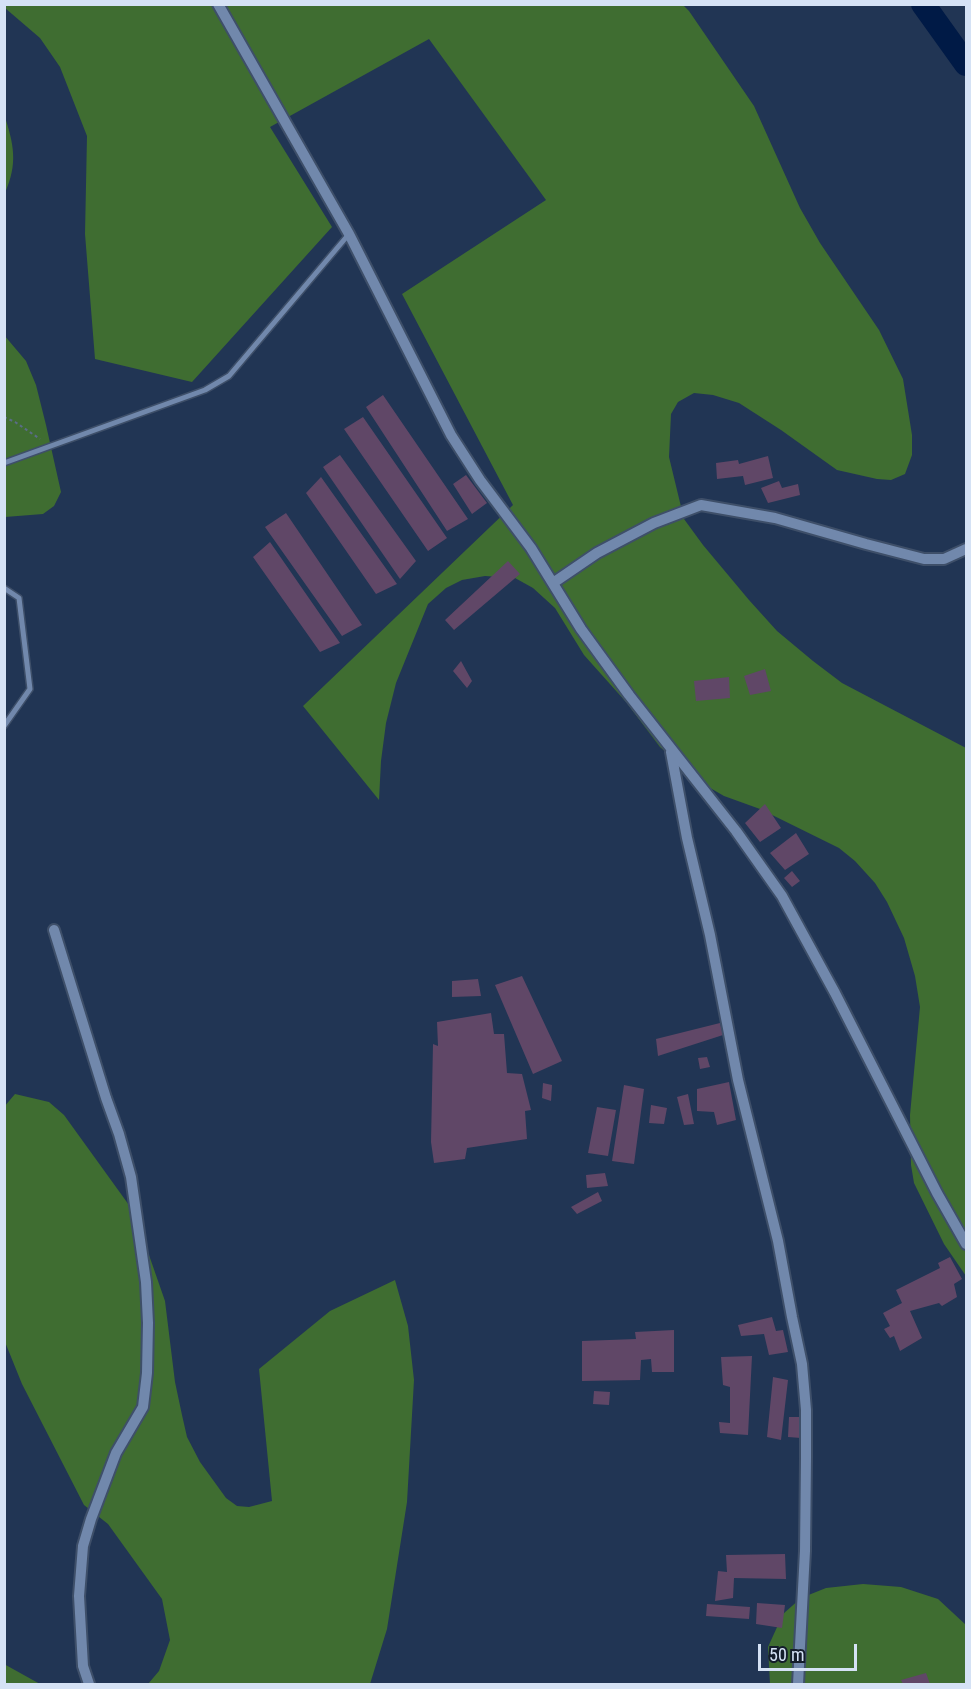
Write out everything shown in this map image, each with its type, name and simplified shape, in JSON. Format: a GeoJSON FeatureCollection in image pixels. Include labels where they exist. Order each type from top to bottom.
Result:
{"type":"FeatureCollection","features":[{"type":"Feature","properties":{"kind":"street"},"geometry":{"type":"LineString","coordinates":[[218,4],[349,234],[451,435],[480,480],[531,548],[581,629],[670,748],[736,831],[782,896],[966,1244]]}},
{"type":"Feature","properties":{"kind":"street"},"geometry":{"type":"LineString","coordinates":[[553,583],[607,548],[654,524],[701,505],[775,518],[924,559],[945,559],[966,549]]}},
{"type":"Feature","properties":{"kind":"street"},"geometry":{"type":"LineString","coordinates":[[670,748],[738,1080],[778,1241],[802,1364],[806,1410],[806,1481],[798,1684]]}},
{"type":"Feature","properties":{"kind":"street"},"geometry":{"type":"LineString","coordinates":[[54,930],[106,1098],[120,1134],[131,1177],[146,1282],[148,1323],[147,1373],[143,1407],[116,1453],[83,1546],[78,1596],[82,1666],[89,1684]]}},
{"type":"Feature","properties":{"kind":"lane"},"geometry":{"type":"LineString","coordinates":[[4,463],[205,390],[229,376],[349,234]]}},
{"type":"Feature","properties":{"kind":"lane"},"geometry":{"type":"LineString","coordinates":[[4,588],[19,598],[30,689],[4,726]]}},
{"type":"Feature","properties":{"kind":"path"},"geometry":{"type":"LineString","coordinates":[[4,417],[51,446]]}},
{"type":"Feature","properties":{"kind":"green space"},"geometry":{"type":"Polygon","coordinates":[[[682,4],[754,106],[800,208],[820,243],[879,330],[903,379],[912,435],[912,455],[905,474],[891,480],[837,470],[739,403],[713,395],[694,393],[678,402],[671,414],[669,457],[684,519],[703,545],[777,631],[842,683],[966,748],[966,1276],[944,1244],[914,1183],[911,1165],[910,1115],[920,1007],[915,976],[904,938],[887,902],[875,883],[855,861],[839,848],[760,809],[724,796],[698,781],[660,747],[626,702],[584,655],[555,608],[533,588],[515,578],[485,576],[462,580],[446,588],[428,604],[396,683],[386,723],[379,800],[303,706],[513,505],[402,294],[546,200],[429,39],[270,127],[332,227],[192,382],[95,359],[85,234],[87,136],[60,67],[40,38],[4,5],[682,4]]]}},
{"type":"Feature","properties":{"kind":"green space"},"geometry":{"type":"Polygon","coordinates":[[[4,114],[13,154],[12,172],[5,193],[4,114]]]}},
{"type":"Feature","properties":{"kind":"green space"},"geometry":{"type":"Polygon","coordinates":[[[4,335],[26,361],[36,385],[61,492],[54,506],[43,514],[5,517],[4,335]]]}},
{"type":"Feature","properties":{"kind":"green space"},"geometry":{"type":"Polygon","coordinates":[[[15,1094],[49,1102],[64,1115],[134,1212],[165,1301],[175,1382],[187,1437],[200,1462],[226,1498],[237,1506],[249,1507],[272,1501],[259,1369],[330,1311],[395,1280],[408,1326],[414,1380],[407,1502],[387,1629],[370,1684],[148,1684],[159,1671],[170,1640],[162,1599],[108,1524],[84,1505],[22,1384],[5,1342],[4,1107],[15,1094]]]}},
{"type":"Feature","properties":{"kind":"green space"},"geometry":{"type":"Polygon","coordinates":[[[863,1584],[901,1587],[938,1599],[966,1625],[966,1684],[770,1684],[768,1647],[783,1614],[801,1598],[826,1588],[863,1584]]]}},
{"type":"Feature","properties":{"kind":"green space"},"geometry":{"type":"Polygon","coordinates":[[[4,1664],[40,1684],[5,1684],[4,1664]]]}},
{"type":"Feature","properties":{"kind":"building"},"geometry":{"type":"Polygon","coordinates":[[[383,395],[468,519],[447,531],[366,407],[383,395]]]}},
{"type":"Feature","properties":{"kind":"building"},"geometry":{"type":"Polygon","coordinates":[[[363,417],[447,538],[428,551],[344,429],[363,417]]]}},
{"type":"Feature","properties":{"kind":"building"},"geometry":{"type":"Polygon","coordinates":[[[340,455],[416,561],[400,579],[323,467],[340,455]]]}},
{"type":"Feature","properties":{"kind":"building"},"geometry":{"type":"Polygon","coordinates":[[[768,456],[773,478],[745,485],[743,476],[717,479],[716,463],[738,460],[739,464],[768,456]]]}},
{"type":"Feature","properties":{"kind":"building"},"geometry":{"type":"Polygon","coordinates":[[[466,475],[487,503],[472,514],[453,484],[466,475]]]}},
{"type":"Feature","properties":{"kind":"building"},"geometry":{"type":"Polygon","coordinates":[[[321,477],[397,584],[376,594],[306,493],[321,477]]]}},
{"type":"Feature","properties":{"kind":"building"},"geometry":{"type":"Polygon","coordinates":[[[779,481],[782,488],[798,484],[800,495],[768,503],[761,488],[779,481]]]}},
{"type":"Feature","properties":{"kind":"building"},"geometry":{"type":"Polygon","coordinates":[[[286,513],[362,625],[342,636],[265,527],[286,513]]]}},
{"type":"Feature","properties":{"kind":"building"},"geometry":{"type":"Polygon","coordinates":[[[270,542],[340,643],[320,652],[253,557],[270,542]]]}},
{"type":"Feature","properties":{"kind":"building"},"geometry":{"type":"Polygon","coordinates":[[[508,561],[520,574],[454,630],[445,620],[508,561]]]}},
{"type":"Feature","properties":{"kind":"building"},"geometry":{"type":"Polygon","coordinates":[[[461,661],[472,681],[467,688],[453,671],[461,661]]]}},
{"type":"Feature","properties":{"kind":"building"},"geometry":{"type":"Polygon","coordinates":[[[765,669],[771,691],[750,695],[744,676],[765,669]]]}},
{"type":"Feature","properties":{"kind":"building"},"geometry":{"type":"Polygon","coordinates":[[[729,677],[730,698],[696,701],[694,681],[729,677]]]}},
{"type":"Feature","properties":{"kind":"building"},"geometry":{"type":"Polygon","coordinates":[[[765,804],[781,828],[760,842],[745,823],[765,804]]]}},
{"type":"Feature","properties":{"kind":"building"},"geometry":{"type":"Polygon","coordinates":[[[796,833],[809,854],[785,870],[770,853],[796,833]]]}},
{"type":"Feature","properties":{"kind":"building"},"geometry":{"type":"Polygon","coordinates":[[[792,871],[800,881],[792,887],[784,878],[792,871]]]}},
{"type":"Feature","properties":{"kind":"building"},"geometry":{"type":"Polygon","coordinates":[[[522,976],[562,1061],[533,1074],[495,985],[522,976]]]}},
{"type":"Feature","properties":{"kind":"building"},"geometry":{"type":"Polygon","coordinates":[[[478,979],[481,996],[452,997],[452,981],[478,979]]]}},
{"type":"Feature","properties":{"kind":"building"},"geometry":{"type":"Polygon","coordinates":[[[491,1013],[494,1034],[504,1034],[507,1073],[522,1074],[531,1110],[525,1111],[527,1139],[467,1148],[465,1159],[434,1163],[431,1142],[433,1044],[438,1046],[437,1022],[491,1013]]]}},
{"type":"Feature","properties":{"kind":"building"},"geometry":{"type":"Polygon","coordinates":[[[720,1023],[723,1035],[658,1056],[656,1039],[720,1023]]]}},
{"type":"Feature","properties":{"kind":"building"},"geometry":{"type":"Polygon","coordinates":[[[707,1057],[710,1067],[700,1069],[698,1058],[707,1057]]]}},
{"type":"Feature","properties":{"kind":"building"},"geometry":{"type":"Polygon","coordinates":[[[729,1082],[736,1120],[717,1125],[714,1112],[697,1111],[697,1089],[729,1082]]]}},
{"type":"Feature","properties":{"kind":"building"},"geometry":{"type":"Polygon","coordinates":[[[543,1083],[552,1085],[551,1101],[542,1098],[543,1083]]]}},
{"type":"Feature","properties":{"kind":"building"},"geometry":{"type":"Polygon","coordinates":[[[624,1085],[644,1089],[634,1164],[612,1161],[624,1085]]]}},
{"type":"Feature","properties":{"kind":"building"},"geometry":{"type":"Polygon","coordinates":[[[688,1094],[694,1124],[684,1125],[677,1097],[688,1094]]]}},
{"type":"Feature","properties":{"kind":"building"},"geometry":{"type":"Polygon","coordinates":[[[651,1105],[667,1108],[664,1124],[649,1123],[651,1105]]]}},
{"type":"Feature","properties":{"kind":"building"},"geometry":{"type":"Polygon","coordinates":[[[597,1107],[616,1110],[608,1156],[588,1153],[597,1107]]]}},
{"type":"Feature","properties":{"kind":"building"},"geometry":{"type":"Polygon","coordinates":[[[605,1173],[608,1186],[587,1188],[586,1175],[605,1173]]]}},
{"type":"Feature","properties":{"kind":"building"},"geometry":{"type":"Polygon","coordinates":[[[598,1192],[602,1201],[577,1214],[571,1207],[598,1192]]]}},
{"type":"Feature","properties":{"kind":"building"},"geometry":{"type":"Polygon","coordinates":[[[950,1257],[962,1279],[954,1284],[957,1297],[942,1306],[939,1303],[910,1311],[922,1338],[900,1351],[894,1336],[890,1338],[884,1329],[890,1326],[883,1313],[902,1303],[896,1290],[940,1268],[938,1263],[950,1257]]]}},
{"type":"Feature","properties":{"kind":"building"},"geometry":{"type":"Polygon","coordinates":[[[772,1317],[776,1331],[783,1330],[788,1352],[769,1355],[764,1334],[741,1336],[738,1325],[772,1317]]]}},
{"type":"Feature","properties":{"kind":"building"},"geometry":{"type":"Polygon","coordinates":[[[674,1330],[674,1372],[652,1372],[651,1359],[641,1360],[640,1380],[582,1381],[582,1341],[636,1339],[635,1332],[674,1330]]]}},
{"type":"Feature","properties":{"kind":"building"},"geometry":{"type":"Polygon","coordinates":[[[752,1356],[748,1435],[720,1433],[719,1422],[730,1423],[730,1387],[723,1385],[721,1357],[752,1356]]]}},
{"type":"Feature","properties":{"kind":"building"},"geometry":{"type":"Polygon","coordinates":[[[773,1377],[788,1380],[781,1440],[767,1437],[773,1377]]]}},
{"type":"Feature","properties":{"kind":"building"},"geometry":{"type":"Polygon","coordinates":[[[594,1391],[610,1392],[609,1405],[593,1404],[594,1391]]]}},
{"type":"Feature","properties":{"kind":"building"},"geometry":{"type":"Polygon","coordinates":[[[789,1417],[800,1417],[801,1438],[788,1437],[789,1417]]]}},
{"type":"Feature","properties":{"kind":"building"},"geometry":{"type":"Polygon","coordinates":[[[785,1554],[786,1579],[734,1578],[733,1598],[715,1601],[718,1571],[727,1572],[726,1555],[785,1554]]]}},
{"type":"Feature","properties":{"kind":"building"},"geometry":{"type":"Polygon","coordinates":[[[757,1603],[785,1605],[782,1628],[756,1624],[757,1603]]]}},
{"type":"Feature","properties":{"kind":"building"},"geometry":{"type":"Polygon","coordinates":[[[707,1604],[750,1607],[749,1619],[706,1616],[707,1604]]]}},
{"type":"Feature","properties":{"kind":"building"},"geometry":{"type":"Polygon","coordinates":[[[926,1673],[930,1684],[903,1684],[901,1680],[926,1673]]]}},
{"type":"Feature","properties":{"kind":"waterway"},"geometry":{"type":"LineString","coordinates":[[923,4],[966,64]]}}]}
